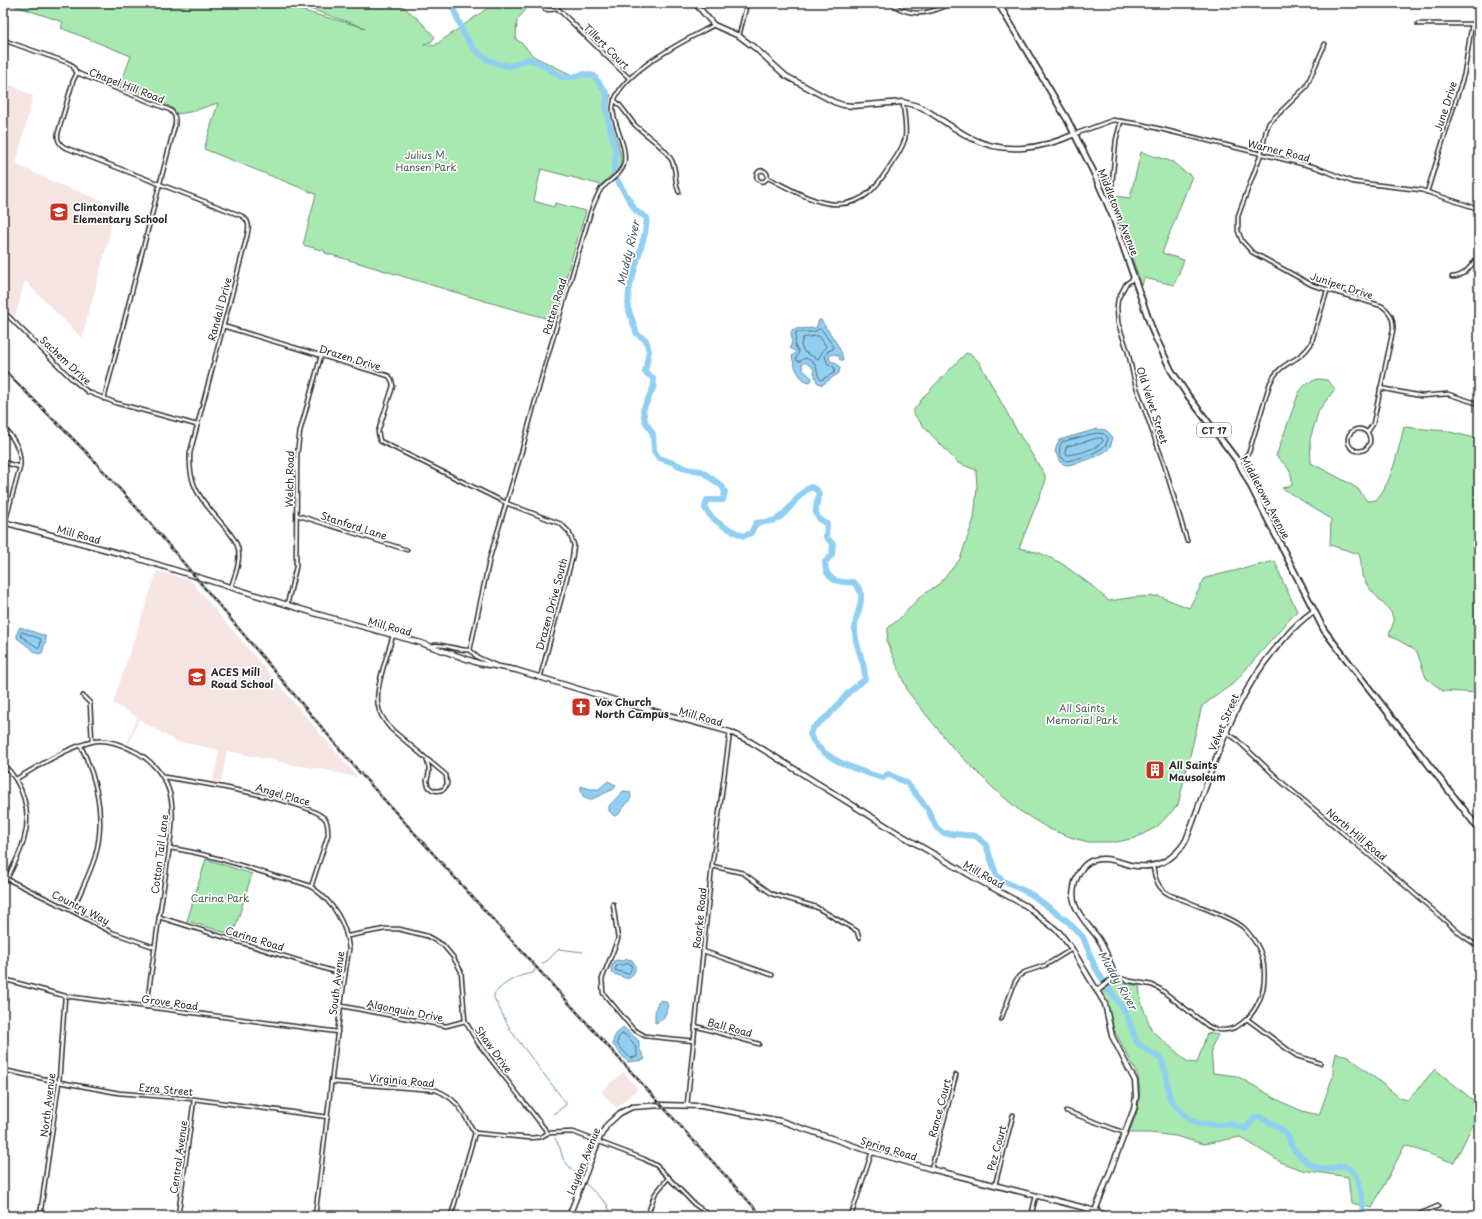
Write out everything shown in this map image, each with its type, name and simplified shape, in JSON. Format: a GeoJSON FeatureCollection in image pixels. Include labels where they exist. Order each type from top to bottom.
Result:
{"type":"FeatureCollection","features":[{"type":"Feature","properties":{"kind":"main road","name":"Middletown Avenue"},"geometry":{"type":"LineString","coordinates":[[998,3],[1075,134],[1107,202],[1153,332],[1171,370],[1186,393],[1239,463],[1314,611],[1334,644],[1479,828]]}},
{"type":"Feature","properties":{"kind":"street","name":"Tillert Court"},"geometry":{"type":"LineString","coordinates":[[541,3],[543,7],[548,10],[557,8],[629,78]]}},
{"type":"Feature","properties":{"kind":"street"},"geometry":{"type":"LineString","coordinates":[[557,8],[560,3]]}},
{"type":"Feature","properties":{"kind":"street"},"geometry":{"type":"LineString","coordinates":[[695,3],[714,25],[739,36],[756,48],[786,76],[834,102],[853,106],[903,102],[922,106],[971,138],[998,147],[1011,148],[1038,146],[1075,134]]}},
{"type":"Feature","properties":{"kind":"street"},"geometry":{"type":"LineString","coordinates":[[739,36],[747,3]]}},
{"type":"Feature","properties":{"kind":"street"},"geometry":{"type":"LineString","coordinates":[[891,3],[902,11],[917,13],[931,12],[951,3]]}},
{"type":"Feature","properties":{"kind":"street"},"geometry":{"type":"LineString","coordinates":[[1418,24],[1472,24],[1479,26]]}},
{"type":"Feature","properties":{"kind":"street","name":"June Drive"},"geometry":{"type":"LineString","coordinates":[[1428,192],[1464,74],[1472,24]]}},
{"type":"Feature","properties":{"kind":"street"},"geometry":{"type":"LineString","coordinates":[[679,192],[673,162],[666,152],[637,127],[628,117],[621,105],[614,100],[629,78],[648,62],[714,25]]}},
{"type":"Feature","properties":{"kind":"street","name":"Chapel Hill Road"},"geometry":{"type":"LineString","coordinates":[[3,40],[66,62],[72,65],[76,73],[170,110],[176,119],[104,399]]}},
{"type":"Feature","properties":{"kind":"street","name":"Juniper Drive"},"geometry":{"type":"LineString","coordinates":[[1325,44],[1306,87],[1269,123],[1261,154],[1238,216],[1237,226],[1240,236],[1252,252],[1306,283],[1327,291],[1377,304],[1389,312],[1393,321],[1393,330],[1373,424],[1367,433]]}},
{"type":"Feature","properties":{"kind":"street","name":"Randall Drive"},"geometry":{"type":"LineString","coordinates":[[76,73],[58,133],[59,144],[242,216],[248,222],[249,230],[197,425],[190,453],[189,467],[191,478],[200,497],[229,532],[238,547],[238,557],[231,587]]}},
{"type":"Feature","properties":{"kind":"street","name":"Patten Road"},"geometry":{"type":"LineString","coordinates":[[470,650],[486,574],[545,365],[591,211],[600,191],[624,166],[625,153],[613,110],[614,100]]}},
{"type":"Feature","properties":{"kind":"street"},"geometry":{"type":"LineString","coordinates":[[768,178],[765,181],[758,179],[757,175],[759,171],[763,170],[767,173],[768,178],[825,203],[849,203],[861,198],[871,192],[879,184],[902,146],[906,132],[903,102]]}},
{"type":"Feature","properties":{"kind":"street"},"geometry":{"type":"LineString","coordinates":[[1107,202],[1110,200],[1116,140],[1121,120]]}},
{"type":"Feature","properties":{"kind":"street","name":"Warner Road"},"geometry":{"type":"LineString","coordinates":[[1075,134],[1106,121],[1121,120],[1315,167],[1353,182],[1421,190],[1479,209]]}},
{"type":"Feature","properties":{"kind":"street"},"geometry":{"type":"LineString","coordinates":[[1452,278],[1463,275],[1479,256]]}},
{"type":"Feature","properties":{"kind":"street","name":"Old Velvet Street"},"geometry":{"type":"LineString","coordinates":[[1134,278],[1126,284],[1118,299],[1118,323],[1128,352],[1135,384],[1164,464],[1187,541]]}},
{"type":"Feature","properties":{"kind":"street"},"geometry":{"type":"LineString","coordinates":[[1239,463],[1249,452],[1273,376],[1279,368],[1301,356],[1311,344],[1327,291]]}},
{"type":"Feature","properties":{"kind":"street","name":"Sachem Drive"},"geometry":{"type":"LineString","coordinates":[[3,310],[76,383],[88,392],[104,399],[197,425]]}},
{"type":"Feature","properties":{"kind":"street","name":"Drazen Drive"},"geometry":{"type":"LineString","coordinates":[[223,326],[389,376],[392,381],[392,386],[378,432],[380,441],[506,502]]}},
{"type":"Feature","properties":{"kind":"street","name":"Welch Road"},"geometry":{"type":"LineString","coordinates":[[287,605],[296,567],[298,439],[320,356]]}},
{"type":"Feature","properties":{"kind":"street"},"geometry":{"type":"LineString","coordinates":[[1380,388],[1421,396],[1448,394],[1479,404]]}},
{"type":"Feature","properties":{"kind":"street"},"geometry":{"type":"LineString","coordinates":[[3,427],[14,442],[20,458],[20,467],[4,522]]}},
{"type":"Feature","properties":{"kind":"street","name":"Juniper Drive"},"geometry":{"type":"LineString","coordinates":[[1360,430],[1367,433],[1369,438],[1366,447],[1362,450],[1351,448],[1348,439],[1353,431],[1360,430]]}},
{"type":"Feature","properties":{"kind":"street"},"geometry":{"type":"LineString","coordinates":[[3,462],[20,467]]}},
{"type":"Feature","properties":{"kind":"street","name":"Drazen Drive South"},"geometry":{"type":"LineString","coordinates":[[506,502],[561,524],[569,532],[574,545],[568,574],[540,678]]}},
{"type":"Feature","properties":{"kind":"street","name":"Stanford Lane"},"geometry":{"type":"LineString","coordinates":[[296,515],[406,550]]}},
{"type":"Feature","properties":{"kind":"street","name":"Mill Road"},"geometry":{"type":"LineString","coordinates":[[4,522],[122,554],[287,605],[393,635],[478,663],[516,670],[730,732],[751,742],[896,832],[1026,906],[1059,932],[1072,949],[1105,1004],[1112,1036],[1134,1081],[1136,1096],[1135,1104],[1094,1211]]}},
{"type":"Feature","properties":{"kind":"street","name":"Velvet Street"},"geometry":{"type":"LineString","coordinates":[[1114,976],[1103,946],[1076,907],[1073,898],[1075,883],[1082,869],[1087,863],[1097,859],[1107,859],[1138,866],[1153,866],[1164,862],[1175,854],[1186,840],[1226,732],[1243,695],[1263,663],[1289,633],[1314,611]]}},
{"type":"Feature","properties":{"kind":"street"},"geometry":{"type":"LineString","coordinates":[[393,635],[378,688],[379,711],[385,723],[391,729],[427,761],[446,775],[447,784],[444,789],[435,791],[431,790],[428,786],[427,782],[429,770],[427,761]]}},
{"type":"Feature","properties":{"kind":"street"},"geometry":{"type":"LineString","coordinates":[[431,647],[437,645],[458,650],[470,650],[477,656],[493,663],[497,667]]}},
{"type":"Feature","properties":{"kind":"street"},"geometry":{"type":"LineString","coordinates":[[83,696],[90,703],[92,741]]}},
{"type":"Feature","properties":{"kind":"street","name":"Roarke Road"},"geometry":{"type":"LineString","coordinates":[[688,1105],[712,866],[730,732]]}},
{"type":"Feature","properties":{"kind":"street","name":"North Hill Road"},"geometry":{"type":"LineString","coordinates":[[1226,732],[1236,739],[1284,784],[1381,864],[1463,936],[1479,947]]}},
{"type":"Feature","properties":{"kind":"street","name":"Cotton Tail Lane"},"geometry":{"type":"LineString","coordinates":[[16,779],[67,749],[75,746],[81,746],[92,741],[106,741],[122,745],[144,755],[163,777],[170,794],[172,810],[169,848],[160,917],[154,947],[147,1007]]}},
{"type":"Feature","properties":{"kind":"street"},"geometry":{"type":"LineString","coordinates":[[72,911],[90,873],[96,855],[99,834],[99,806],[96,786],[81,746]]}},
{"type":"Feature","properties":{"kind":"street"},"geometry":{"type":"LineString","coordinates":[[3,764],[16,779],[24,799],[26,810],[26,829],[22,846],[7,879]]}},
{"type":"Feature","properties":{"kind":"street","name":"Angel Place"},"geometry":{"type":"LineString","coordinates":[[163,777],[215,785],[256,794],[316,812],[325,820],[328,835],[311,887]]}},
{"type":"Feature","properties":{"kind":"street","name":"South Avenue"},"geometry":{"type":"LineString","coordinates":[[169,848],[203,853],[311,887],[328,900],[338,913],[348,936],[349,949],[315,1216]]}},
{"type":"Feature","properties":{"kind":"street"},"geometry":{"type":"LineString","coordinates":[[712,866],[743,873],[772,894],[816,907],[852,928],[857,932],[859,938]]}},
{"type":"Feature","properties":{"kind":"street"},"geometry":{"type":"LineString","coordinates":[[1097,991],[1114,976],[1152,985],[1214,1029],[1229,1030],[1236,1028],[1247,1019],[1258,1000],[1264,982],[1263,960],[1259,948],[1244,928],[1232,920],[1163,890],[1156,878],[1153,866]]}},
{"type":"Feature","properties":{"kind":"street","name":"Country Way"},"geometry":{"type":"LineString","coordinates":[[3,878],[72,911],[111,932],[154,947]]}},
{"type":"Feature","properties":{"kind":"street"},"geometry":{"type":"LineString","coordinates":[[613,904],[618,939],[602,979],[603,993],[633,1029],[645,1036],[694,1041]]}},
{"type":"Feature","properties":{"kind":"street","name":"Carina Road"},"geometry":{"type":"LineString","coordinates":[[160,917],[345,975]]}},
{"type":"Feature","properties":{"kind":"street","name":"Shaw Drive"},"geometry":{"type":"LineString","coordinates":[[348,936],[385,929],[399,929],[427,936],[443,945],[453,957],[461,971],[466,1021],[478,1043],[548,1133]]}},
{"type":"Feature","properties":{"kind":"street"},"geometry":{"type":"LineString","coordinates":[[1001,1019],[1015,982],[1019,976],[1025,972],[1046,966],[1072,949]]}},
{"type":"Feature","properties":{"kind":"street"},"geometry":{"type":"LineString","coordinates":[[704,951],[772,975]]}},
{"type":"Feature","properties":{"kind":"street","name":"Grove Road"},"geometry":{"type":"LineString","coordinates":[[3,979],[65,996],[338,1032]]}},
{"type":"Feature","properties":{"kind":"street","name":"North Avenue"},"geometry":{"type":"LineString","coordinates":[[40,1216],[59,1082],[65,996]]}},
{"type":"Feature","properties":{"kind":"street","name":"Algonquin Drive"},"geometry":{"type":"LineString","coordinates":[[342,1006],[446,1026],[466,1021]]}},
{"type":"Feature","properties":{"kind":"street"},"geometry":{"type":"LineString","coordinates":[[1247,1019],[1290,1052],[1297,1056],[1320,1063]]}},
{"type":"Feature","properties":{"kind":"street","name":"Ball Road"},"geometry":{"type":"LineString","coordinates":[[695,1026],[759,1044]]}},
{"type":"Feature","properties":{"kind":"street","name":"Ezra Street"},"geometry":{"type":"LineString","coordinates":[[3,1070],[59,1082],[119,1092],[194,1099],[328,1118]]}},
{"type":"Feature","properties":{"kind":"street","name":"Rance Court"},"geometry":{"type":"LineString","coordinates":[[931,1169],[956,1075]]}},
{"type":"Feature","properties":{"kind":"street","name":"Virginia Road"},"geometry":{"type":"LineString","coordinates":[[331,1082],[436,1090],[446,1094],[456,1102],[475,1133]]}},
{"type":"Feature","properties":{"kind":"street","name":"Central Avenue"},"geometry":{"type":"LineString","coordinates":[[178,1216],[194,1099]]}},
{"type":"Feature","properties":{"kind":"street","name":"Spring Road"},"geometry":{"type":"LineString","coordinates":[[662,1105],[701,1106],[781,1121],[872,1152],[1110,1216]]}},
{"type":"Feature","properties":{"kind":"street","name":"Laydon Avenue"},"geometry":{"type":"LineString","coordinates":[[569,1216],[599,1141],[607,1125],[620,1113],[638,1106],[662,1105]]}},
{"type":"Feature","properties":{"kind":"street"},"geometry":{"type":"LineString","coordinates":[[1066,1111],[1125,1133]]}},
{"type":"Feature","properties":{"kind":"street","name":"Pez Court"},"geometry":{"type":"LineString","coordinates":[[995,1185],[1013,1115]]}},
{"type":"Feature","properties":{"kind":"street"},"geometry":{"type":"LineString","coordinates":[[451,1216],[475,1133],[530,1138],[541,1137],[548,1133],[573,1132],[652,1162],[669,1177],[694,1204],[711,1216]]}},
{"type":"Feature","properties":{"kind":"street"},"geometry":{"type":"LineString","coordinates":[[850,1216],[872,1152]]}},
{"type":"Feature","properties":{"kind":"street"},"geometry":{"type":"LineString","coordinates":[[647,1216],[655,1194],[669,1177]]}},
{"type":"Feature","properties":{"kind":"street"},"geometry":{"type":"LineString","coordinates":[[1031,1216],[1036,1196]]}},
{"type":"Feature","properties":{"kind":"street"},"geometry":{"type":"LineString","coordinates":[[1415,1216],[1438,1206]]}},
{"type":"Feature","properties":{"kind":"shaded area","name":"Clintonville Elementary School"},"geometry":{"type":"Polygon","coordinates":[[[3,81],[33,96],[16,164],[51,181],[116,206],[112,217],[109,238],[82,338],[25,281],[15,317],[3,305],[3,81]]]}},
{"type":"Feature","properties":{"kind":"shaded area","name":"ACES Mill Road School"},"geometry":{"type":"Polygon","coordinates":[[[157,571],[190,580],[358,778],[327,770],[294,765],[227,751],[221,783],[213,781],[219,750],[175,741],[139,719],[129,744],[127,743],[137,717],[113,703],[157,571]]]}},
{"type":"Feature","properties":{"kind":"shaded area"},"geometry":{"type":"Polygon","coordinates":[[[624,1072],[638,1089],[616,1108],[601,1091],[624,1072]]]}},
{"type":"Feature","properties":{"kind":"green space","name":"Julius M. Hansen Park"},"geometry":{"type":"Polygon","coordinates":[[[7,3],[286,3],[285,6],[366,28],[292,3],[399,3],[419,20],[435,37],[431,42],[424,44],[434,46],[495,3],[531,3],[517,20],[516,39],[524,45],[533,56],[575,76],[590,75],[611,95],[609,114],[618,143],[621,161],[619,168],[601,185],[541,169],[534,201],[554,207],[555,203],[586,211],[553,320],[467,296],[303,245],[316,194],[204,149],[218,103],[190,112],[177,114],[173,109],[159,101],[120,86],[131,56],[61,28],[63,22],[7,3]]]}},
{"type":"Feature","properties":{"kind":"green space"},"geometry":{"type":"Polygon","coordinates":[[[1141,152],[1173,162],[1183,171],[1192,176],[1162,253],[1184,260],[1174,285],[1144,278],[1142,286],[1112,202],[1115,196],[1130,198],[1141,152]]]}},
{"type":"Feature","properties":{"kind":"green space","name":"All Saints Memorial Park"},"geometry":{"type":"Polygon","coordinates":[[[966,353],[972,355],[979,362],[1016,429],[1045,475],[1045,483],[1019,548],[1040,553],[1061,563],[1091,585],[1109,601],[1135,597],[1159,596],[1189,608],[1205,578],[1275,561],[1297,611],[1234,683],[1202,706],[1178,805],[1157,827],[1135,838],[1117,842],[1088,842],[1049,829],[1020,811],[992,787],[953,748],[908,692],[887,642],[888,628],[898,620],[920,597],[940,583],[960,559],[974,519],[977,488],[976,470],[958,463],[912,412],[926,394],[966,353]]]}},
{"type":"Feature","properties":{"kind":"green space"},"geometry":{"type":"Polygon","coordinates":[[[1318,379],[1327,380],[1335,389],[1319,410],[1310,439],[1311,463],[1358,489],[1367,501],[1376,500],[1386,485],[1394,466],[1404,427],[1446,431],[1479,439],[1479,693],[1443,691],[1426,678],[1417,652],[1389,635],[1394,621],[1391,612],[1369,588],[1362,576],[1359,554],[1330,545],[1331,519],[1282,488],[1292,485],[1292,480],[1286,465],[1276,456],[1299,392],[1307,383],[1318,379]]]}},
{"type":"Feature","properties":{"kind":"green space","name":"Carina Park"},"geometry":{"type":"Polygon","coordinates":[[[206,859],[252,874],[233,935],[187,921],[206,859]]]}},
{"type":"Feature","properties":{"kind":"green space"},"geometry":{"type":"Polygon","coordinates":[[[1117,981],[1139,986],[1141,1002],[1152,1031],[1188,1062],[1197,1063],[1207,1033],[1218,1035],[1211,1048],[1213,1073],[1237,1076],[1282,1102],[1302,1111],[1319,1115],[1333,1076],[1336,1053],[1348,1056],[1400,1098],[1408,1100],[1435,1069],[1479,1105],[1479,1112],[1454,1163],[1405,1145],[1372,1208],[1351,1203],[1348,1177],[1302,1170],[1282,1163],[1240,1137],[1204,1144],[1175,1136],[1150,1133],[1129,1133],[1138,1109],[1140,1090],[1137,1073],[1114,1030],[1104,993],[1104,989],[1117,981]]]}},
{"type":"Feature","properties":{"kind":"water"},"geometry":{"type":"Polygon","coordinates":[[[819,320],[821,320],[838,345],[843,360],[840,360],[839,356],[834,354],[829,356],[831,362],[835,362],[840,368],[839,373],[822,385],[817,382],[813,368],[805,362],[802,365],[803,370],[812,378],[812,380],[810,382],[806,381],[800,376],[792,356],[796,352],[790,348],[792,341],[791,332],[793,329],[816,328],[819,320]]]}},
{"type":"Feature","properties":{"kind":"water"},"geometry":{"type":"Polygon","coordinates":[[[1097,429],[1106,430],[1111,435],[1111,444],[1107,450],[1090,459],[1076,463],[1066,465],[1060,462],[1055,451],[1059,440],[1097,429]]]}},
{"type":"Feature","properties":{"kind":"water"},"geometry":{"type":"Polygon","coordinates":[[[20,627],[45,636],[46,640],[42,653],[38,654],[17,638],[17,633],[20,627]]]}},
{"type":"Feature","properties":{"kind":"water"},"geometry":{"type":"Polygon","coordinates":[[[608,781],[616,785],[614,789],[590,800],[584,798],[581,791],[581,786],[590,789],[599,789],[608,781]]]}},
{"type":"Feature","properties":{"kind":"water"},"geometry":{"type":"Polygon","coordinates":[[[623,791],[630,792],[631,798],[618,815],[614,816],[609,811],[609,806],[623,791]]]}},
{"type":"Feature","properties":{"kind":"water"},"geometry":{"type":"Polygon","coordinates":[[[627,959],[632,960],[635,965],[634,973],[628,979],[612,973],[611,967],[614,961],[622,961],[627,959]]]}},
{"type":"Feature","properties":{"kind":"water"},"geometry":{"type":"Polygon","coordinates":[[[661,1000],[668,1004],[667,1010],[663,1018],[655,1023],[656,1007],[661,1000]]]}},
{"type":"Feature","properties":{"kind":"water"},"geometry":{"type":"Polygon","coordinates":[[[623,1027],[639,1041],[639,1048],[645,1059],[644,1060],[628,1062],[613,1045],[614,1037],[623,1027]]]}},
{"type":"Feature","properties":{"kind":"waterway","name":"Muddy River"},"geometry":{"type":"LineString","coordinates":[[451,3],[464,34],[474,49],[488,60],[510,66],[529,59],[540,63],[562,77],[572,77],[584,74],[594,76],[607,94],[606,110],[616,152],[614,172],[617,180],[636,211],[647,218],[645,233],[629,289],[628,308],[637,334],[646,340],[649,351],[645,372],[653,378],[654,386],[643,410],[645,421],[653,434],[654,451],[659,458],[686,469],[701,471],[722,486],[725,492],[723,500],[707,500],[705,508],[717,521],[727,528],[744,536],[751,533],[756,523],[773,521],[782,516],[806,490],[811,487],[817,490],[819,495],[816,505],[816,512],[819,518],[827,524],[826,537],[833,544],[832,555],[825,562],[827,573],[830,577],[837,581],[853,582],[858,587],[860,592],[861,602],[855,625],[855,632],[864,666],[865,679],[849,692],[830,714],[813,728],[810,734],[815,743],[831,757],[852,768],[883,778],[888,774],[907,783],[927,808],[936,827],[943,833],[976,836],[986,845],[996,874],[1003,881],[1031,894],[1067,921],[1083,937],[1095,967],[1126,1013],[1137,1043],[1161,1059],[1166,1073],[1169,1096],[1173,1103],[1190,1120],[1199,1124],[1230,1124],[1246,1129],[1253,1119],[1260,1117],[1271,1123],[1288,1136],[1294,1150],[1311,1164],[1325,1169],[1340,1166],[1347,1167],[1353,1171],[1360,1185],[1362,1216]]}},
{"type":"Feature","properties":{"kind":"waterway"},"geometry":{"type":"LineString","coordinates":[[542,964],[559,949],[583,952]]}},
{"type":"Feature","properties":{"kind":"waterway"},"geometry":{"type":"LineString","coordinates":[[535,969],[533,973],[516,978],[502,986],[494,994],[494,998],[511,1031],[566,1103],[566,1105],[553,1114]]}},
{"type":"Feature","properties":{"kind":"waterway"},"geometry":{"type":"LineString","coordinates":[[555,1138],[563,1159],[580,1179]]}},
{"type":"Feature","properties":{"kind":"waterway"},"geometry":{"type":"LineString","coordinates":[[586,1184],[606,1203],[609,1209],[609,1216]]}},
{"type":"Feature","properties":{"kind":"railway"},"geometry":{"type":"LineString","coordinates":[[3,369],[87,453],[145,517],[360,773],[762,1216]]}},
{"type":"Feature","properties":{"kind":"place","name":"Clintonville Elementary School"},"geometry":{"type":"Point","coordinates":[59,212]}},
{"type":"Feature","properties":{"kind":"place","name":"ACES Mill Road School"},"geometry":{"type":"Point","coordinates":[197,677]}},
{"type":"Feature","properties":{"kind":"place","name":"Vox Church North Campus"},"geometry":{"type":"Point","coordinates":[581,707]}},
{"type":"Feature","properties":{"kind":"place","name":"All Saints Mausoleum"},"geometry":{"type":"Point","coordinates":[1155,770]}}]}
